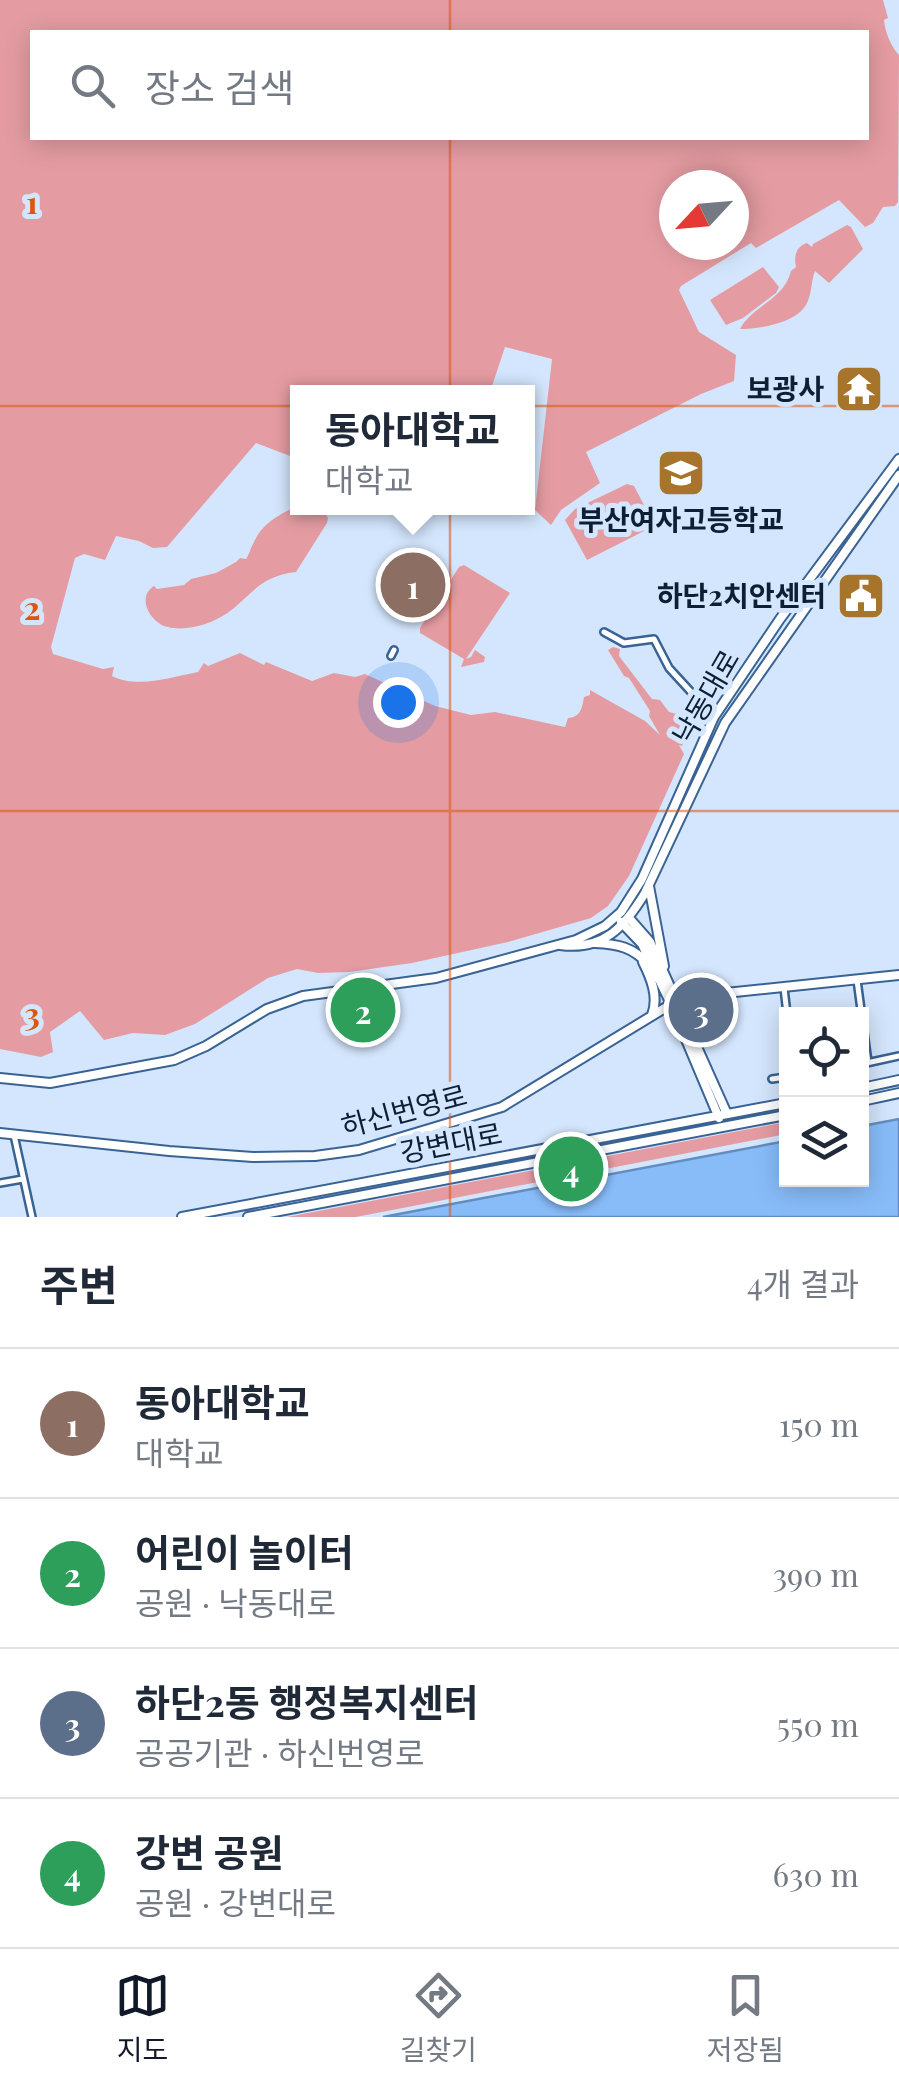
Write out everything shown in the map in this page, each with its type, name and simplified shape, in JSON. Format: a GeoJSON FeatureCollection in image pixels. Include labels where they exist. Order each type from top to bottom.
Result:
{"type":"FeatureCollection","features":[{"type":"Feature","properties":{"kind":"street","name":"낙동대로"},"geometry":{"type":"LineString","coordinates":[[619,914],[642,878],[714,717],[899,459]]}},
{"type":"Feature","properties":{"kind":"street","name":"낙동대로"},"geometry":{"type":"LineString","coordinates":[[627,922],[648,886],[725,722],[899,475]]}},
{"type":"Feature","properties":{"kind":"street"},"geometry":{"type":"LineString","coordinates":[[852,524],[860,530]]}},
{"type":"Feature","properties":{"kind":"street"},"geometry":{"type":"LineString","coordinates":[[604,632],[624,643],[654,639],[669,668],[714,717],[725,722]]}},
{"type":"Feature","properties":{"kind":"street"},"geometry":{"type":"LineString","coordinates":[[648,886],[662,976]]}},
{"type":"Feature","properties":{"kind":"street"},"geometry":{"type":"LineString","coordinates":[[0,1078],[50,1083],[174,1060],[206,1046],[267,1009],[302,996],[436,978],[593,934],[619,914],[650,942],[725,1126]]}},
{"type":"Feature","properties":{"kind":"street"},"geometry":{"type":"LineString","coordinates":[[555,945],[588,943],[606,937],[627,922]]}},
{"type":"Feature","properties":{"kind":"street"},"geometry":{"type":"LineString","coordinates":[[588,943],[624,945],[662,976]]}},
{"type":"Feature","properties":{"kind":"street"},"geometry":{"type":"LineString","coordinates":[[638,954],[650,975],[655,1008],[652,1016]]}},
{"type":"Feature","properties":{"kind":"street","name":"하신번영로"},"geometry":{"type":"LineString","coordinates":[[0,1133],[253,1157],[315,1156],[358,1150],[502,1107],[675,1002],[696,996],[899,975]]}},
{"type":"Feature","properties":{"kind":"street"},"geometry":{"type":"LineString","coordinates":[[857,980],[860,1007]]}},
{"type":"Feature","properties":{"kind":"street"},"geometry":{"type":"LineString","coordinates":[[784,987],[787,1007]]}},
{"type":"Feature","properties":{"kind":"street"},"geometry":{"type":"LineString","coordinates":[[869,1062],[899,1056]]}},
{"type":"Feature","properties":{"kind":"street"},"geometry":{"type":"LineString","coordinates":[[772,1080],[779,1078]]}},
{"type":"Feature","properties":{"kind":"street"},"geometry":{"type":"LineString","coordinates":[[869,1086],[899,1080]]}},
{"type":"Feature","properties":{"kind":"street"},"geometry":{"type":"LineString","coordinates":[[869,1100],[899,1094]]}},
{"type":"Feature","properties":{"kind":"street","name":"강변대로"},"geometry":{"type":"LineString","coordinates":[[182,1217],[779,1104]]}},
{"type":"Feature","properties":{"kind":"street","name":"강변대로"},"geometry":{"type":"LineString","coordinates":[[248,1217],[779,1116]]}},
{"type":"Feature","properties":{"kind":"street"},"geometry":{"type":"LineString","coordinates":[[14,1136],[32,1217]]}},
{"type":"Feature","properties":{"kind":"street"},"geometry":{"type":"LineString","coordinates":[[0,1183],[23,1179]]}},
{"type":"Feature","properties":{"kind":"shaded area"},"geometry":{"type":"Polygon","coordinates":[[[0,0],[883,0],[888,18],[884,20],[886,29],[899,55],[898,202],[883,207],[873,223],[865,227],[839,200],[756,248],[749,244],[749,170],[659,170],[659,260],[723,260],[679,290],[699,332],[736,355],[734,381],[586,452],[600,483],[561,510],[551,525],[535,510],[552,359],[505,347],[492,385],[290,385],[290,456],[256,443],[167,547],[153,548],[116,536],[105,560],[84,554],[75,558],[51,647],[53,654],[103,669],[114,667],[112,676],[133,682],[198,672],[204,663],[208,666],[240,653],[312,681],[334,673],[355,677],[365,674],[435,706],[471,715],[495,712],[565,727],[568,718],[580,711],[590,690],[645,721],[660,735],[650,711],[608,650],[620,649],[619,656],[652,699],[660,700],[669,712],[681,715],[689,731],[682,746],[679,745],[684,754],[629,876],[608,906],[591,918],[508,942],[412,963],[349,972],[297,969],[268,978],[195,1024],[165,1035],[133,1033],[104,1040],[80,1011],[50,1032],[53,1052],[41,1057],[0,1049],[0,0]]]}},
{"type":"Feature","properties":{"kind":"shaded area"},"geometry":{"type":"Polygon","coordinates":[[[847,225],[863,249],[829,283],[815,271],[809,299],[802,310],[777,323],[740,329],[782,289],[796,267],[795,256],[800,247],[807,243],[812,247],[847,225]]]}},
{"type":"Feature","properties":{"kind":"shaded area"},"geometry":{"type":"Polygon","coordinates":[[[763,267],[779,287],[776,293],[743,318],[726,325],[710,300],[763,267]]]}},
{"type":"Feature","properties":{"kind":"shaded area"},"geometry":{"type":"Polygon","coordinates":[[[627,484],[634,486],[652,520],[650,528],[587,560],[565,520],[575,509],[627,484]]]}},
{"type":"Feature","properties":{"kind":"shaded area"},"geometry":{"type":"Polygon","coordinates":[[[290,510],[290,515],[328,518],[296,572],[270,579],[226,614],[204,624],[173,628],[161,625],[151,615],[146,596],[154,586],[157,589],[184,585],[191,579],[216,573],[240,558],[246,559],[256,537],[290,510]]]}},
{"type":"Feature","properties":{"kind":"shaded area"},"geometry":{"type":"Polygon","coordinates":[[[464,565],[510,593],[466,659],[475,650],[485,657],[484,662],[461,667],[464,659],[420,633],[420,628],[464,565]]]}},
{"type":"Feature","properties":{"kind":"shaded area"},"geometry":{"type":"Polygon","coordinates":[[[779,1123],[779,1135],[356,1217],[287,1217],[779,1123]]]}},
{"type":"Feature","properties":{"kind":"water"},"geometry":{"type":"Polygon","coordinates":[[[899,1119],[899,1217],[383,1217],[779,1142],[779,1187],[869,1187],[869,1125],[899,1119]]]}},
{"type":"Feature","properties":{"kind":"place","name":"보광사"},"geometry":{"type":"Point","coordinates":[859,389]}},
{"type":"Feature","properties":{"kind":"place","name":"부산여자고등학교"},"geometry":{"type":"Point","coordinates":[681,473]}},
{"type":"Feature","properties":{"kind":"place","name":"동아대학교"},"geometry":{"type":"Point","coordinates":[413,585]}},
{"type":"Feature","properties":{"kind":"place","name":"하단2치안센터"},"geometry":{"type":"Point","coordinates":[861,596]}},
{"type":"Feature","properties":{"kind":"place","name":"어린이 놀이터"},"geometry":{"type":"Point","coordinates":[363,1010]}},
{"type":"Feature","properties":{"kind":"place","name":"하단2동 행정복지센터"},"geometry":{"type":"Point","coordinates":[701,1010]}},
{"type":"Feature","properties":{"kind":"place","name":"강변 공원"},"geometry":{"type":"Point","coordinates":[571,1169]}}]}
